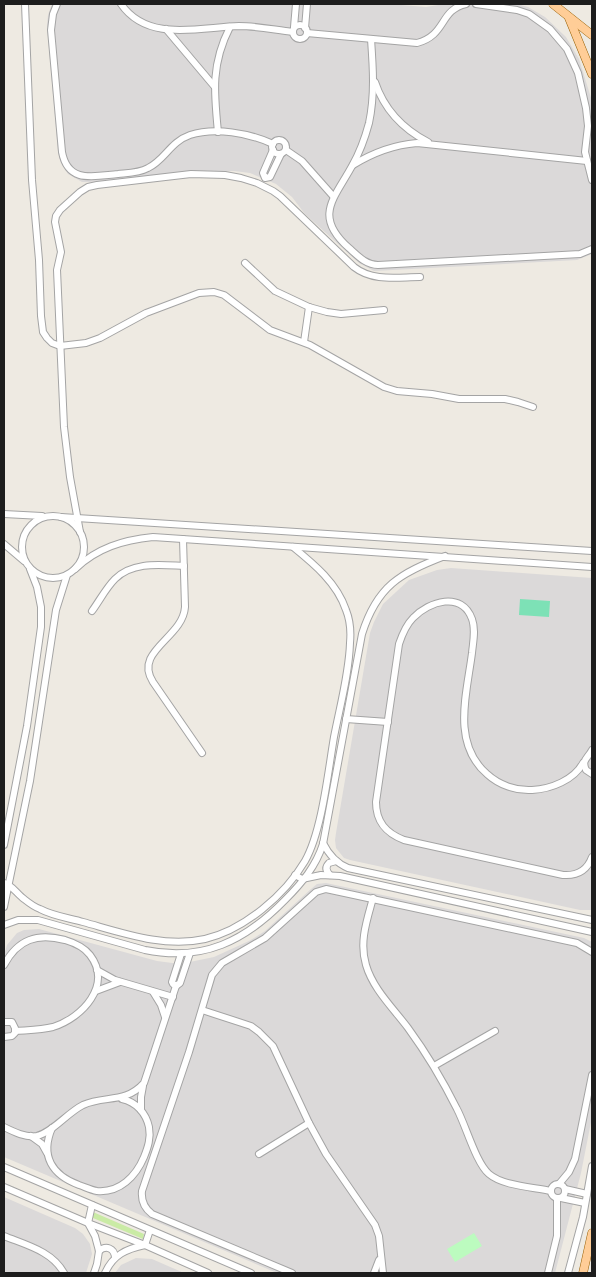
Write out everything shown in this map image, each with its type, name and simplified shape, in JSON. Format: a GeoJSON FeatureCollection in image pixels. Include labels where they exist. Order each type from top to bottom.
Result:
{"type":"FeatureCollection","features":[{"type":"Feature","properties":{"kind":"main road"},"geometry":{"type":"LineString","coordinates":[[553,4],[592,35]]}},
{"type":"Feature","properties":{"kind":"main road"},"geometry":{"type":"LineString","coordinates":[[569,18],[592,68]]}},
{"type":"Feature","properties":{"kind":"main road"},"geometry":{"type":"LineString","coordinates":[[582,1273],[592,1233]]}},
{"type":"Feature","properties":{"kind":"street"},"geometry":{"type":"LineString","coordinates":[[25,4],[32,180],[39,260],[41,324],[46,338],[52,343],[60,346],[70,346],[92,341],[139,316],[198,292],[209,291],[224,296],[270,330],[304,342],[378,384],[391,389],[459,399],[505,399],[533,407]]}},
{"type":"Feature","properties":{"kind":"street"},"geometry":{"type":"LineString","coordinates":[[57,4],[53,14],[52,30],[62,152],[67,166],[72,172],[86,177],[144,170],[154,164],[183,138],[199,133],[218,132],[246,135],[273,147],[276,154],[283,152],[302,161],[333,196]]}},
{"type":"Feature","properties":{"kind":"street"},"geometry":{"type":"LineString","coordinates":[[121,4],[130,14],[144,23],[166,29],[194,30],[242,26],[294,30],[301,25],[306,30],[410,42],[425,41],[438,32],[451,11],[466,4]]}},
{"type":"Feature","properties":{"kind":"street"},"geometry":{"type":"LineString","coordinates":[[296,4],[294,36],[298,39],[303,38],[306,30],[308,4]]}},
{"type":"Feature","properties":{"kind":"street"},"geometry":{"type":"LineString","coordinates":[[476,4],[517,10],[529,14],[550,29],[567,49],[578,73],[588,117],[585,145],[592,180]]}},
{"type":"Feature","properties":{"kind":"street"},"geometry":{"type":"LineString","coordinates":[[218,132],[214,86],[218,55],[230,26]]}},
{"type":"Feature","properties":{"kind":"street"},"geometry":{"type":"LineString","coordinates":[[166,29],[214,86]]}},
{"type":"Feature","properties":{"kind":"street"},"geometry":{"type":"LineString","coordinates":[[371,39],[372,106],[359,151],[333,196],[329,216],[336,235],[364,261],[373,265],[580,254],[592,249]]}},
{"type":"Feature","properties":{"kind":"street"},"geometry":{"type":"LineString","coordinates":[[373,74],[382,99],[390,111],[408,130],[431,144]]}},
{"type":"Feature","properties":{"kind":"street"},"geometry":{"type":"LineString","coordinates":[[278,140],[282,140],[286,146],[283,152],[270,177],[265,178],[263,173],[273,147],[278,140]]}},
{"type":"Feature","properties":{"kind":"street"},"geometry":{"type":"LineString","coordinates":[[352,165],[390,147],[417,143],[587,161]]}},
{"type":"Feature","properties":{"kind":"street"},"geometry":{"type":"LineString","coordinates":[[75,570],[83,556],[84,547],[77,518],[64,426],[57,270],[62,252],[55,219],[60,210],[80,192],[92,186],[182,174],[225,175],[249,180],[280,196],[354,267],[363,273],[379,278],[420,277]]}},
{"type":"Feature","properties":{"kind":"street"},"geometry":{"type":"LineString","coordinates":[[245,264],[275,291],[309,307],[341,314],[384,310]]}},
{"type":"Feature","properties":{"kind":"street"},"geometry":{"type":"LineString","coordinates":[[304,342],[309,307]]}},
{"type":"Feature","properties":{"kind":"street"},"geometry":{"type":"LineString","coordinates":[[4,514],[592,551]]}},
{"type":"Feature","properties":{"kind":"street"},"geometry":{"type":"LineString","coordinates":[[4,844],[25,735],[41,627],[41,607],[37,587],[22,555],[23,538],[31,524],[45,516]]}},
{"type":"Feature","properties":{"kind":"street"},"geometry":{"type":"LineString","coordinates":[[61,517],[68,520],[80,532]]}},
{"type":"Feature","properties":{"kind":"street"},"geometry":{"type":"LineString","coordinates":[[30,569],[44,577],[60,578],[68,575],[85,559],[98,552],[125,541],[153,537],[445,556],[592,568]]}},
{"type":"Feature","properties":{"kind":"street"},"geometry":{"type":"LineString","coordinates":[[182,539],[184,566],[183,617],[179,625],[152,656],[148,664],[148,671],[153,682],[202,753]]}},
{"type":"Feature","properties":{"kind":"street"},"geometry":{"type":"LineString","coordinates":[[4,544],[25,562]]}},
{"type":"Feature","properties":{"kind":"street"},"geometry":{"type":"LineString","coordinates":[[7,884],[24,900],[43,911],[147,938],[179,942],[207,938],[234,928],[264,906],[295,875],[308,855],[314,840],[346,675],[350,632],[347,611],[337,590],[316,567],[293,547]]}},
{"type":"Feature","properties":{"kind":"street"},"geometry":{"type":"LineString","coordinates":[[4,925],[18,920],[38,920],[145,950],[181,954],[218,947],[255,928],[283,902],[314,866],[323,844],[362,634],[372,608],[383,592],[406,573],[445,556]]}},
{"type":"Feature","properties":{"kind":"street"},"geometry":{"type":"LineString","coordinates":[[92,611],[112,583],[124,572],[151,565],[184,566]]}},
{"type":"Feature","properties":{"kind":"street"},"geometry":{"type":"LineString","coordinates":[[4,906],[7,884],[30,781],[56,610],[68,575]]}},
{"type":"Feature","properties":{"kind":"street"},"geometry":{"type":"LineString","coordinates":[[591,774],[574,775],[548,788],[528,790],[513,788],[487,774],[476,763],[467,745],[464,725],[474,626],[469,612],[464,606],[450,601],[430,606],[421,611],[407,626],[399,644],[376,802],[378,818],[388,832],[404,840],[570,876],[584,871],[592,858]]}},
{"type":"Feature","properties":{"kind":"street"},"geometry":{"type":"LineString","coordinates":[[346,719],[388,722]]}},
{"type":"Feature","properties":{"kind":"street"},"geometry":{"type":"LineString","coordinates":[[574,775],[584,763],[586,757],[592,752]]}},
{"type":"Feature","properties":{"kind":"street"},"geometry":{"type":"LineString","coordinates":[[584,763],[584,766],[591,774]]}},
{"type":"Feature","properties":{"kind":"street"},"geometry":{"type":"LineString","coordinates":[[314,840],[319,840],[336,861],[348,868],[592,920]]}},
{"type":"Feature","properties":{"kind":"street"},"geometry":{"type":"LineString","coordinates":[[330,875],[327,867],[329,863],[336,861]]}},
{"type":"Feature","properties":{"kind":"street"},"geometry":{"type":"LineString","coordinates":[[295,875],[299,878],[330,875],[592,932]]}},
{"type":"Feature","properties":{"kind":"street"},"geometry":{"type":"LineString","coordinates":[[292,1273],[152,1214],[143,1204],[142,1190],[212,975],[218,966],[265,938],[316,892],[326,889],[577,943],[592,952]]}},
{"type":"Feature","properties":{"kind":"street"},"geometry":{"type":"LineString","coordinates":[[373,898],[363,942],[363,952],[368,972],[378,990],[434,1066],[457,1110],[480,1162],[488,1173],[500,1180],[551,1191]]}},
{"type":"Feature","properties":{"kind":"street"},"geometry":{"type":"LineString","coordinates":[[4,965],[10,955],[21,945],[34,938],[49,936],[73,942],[80,946],[91,956],[97,970],[96,991],[84,1008],[76,1015],[61,1024],[46,1028],[15,1030]]}},
{"type":"Feature","properties":{"kind":"street"},"geometry":{"type":"LineString","coordinates":[[141,1110],[140,1097],[144,1083],[176,986],[180,983],[190,953]]}},
{"type":"Feature","properties":{"kind":"street"},"geometry":{"type":"LineString","coordinates":[[176,986],[172,982],[181,954]]}},
{"type":"Feature","properties":{"kind":"street"},"geometry":{"type":"LineString","coordinates":[[97,970],[121,982],[173,998]]}},
{"type":"Feature","properties":{"kind":"street"},"geometry":{"type":"LineString","coordinates":[[96,991],[108,985],[121,982]]}},
{"type":"Feature","properties":{"kind":"street"},"geometry":{"type":"LineString","coordinates":[[153,992],[161,1005],[166,1019]]}},
{"type":"Feature","properties":{"kind":"street"},"geometry":{"type":"LineString","coordinates":[[202,1010],[251,1026],[266,1038],[278,1056],[308,1123],[329,1158],[375,1225],[379,1236],[383,1273]]}},
{"type":"Feature","properties":{"kind":"street"},"geometry":{"type":"LineString","coordinates":[[4,1021],[12,1022],[15,1026],[12,1036],[4,1039]]}},
{"type":"Feature","properties":{"kind":"street"},"geometry":{"type":"LineString","coordinates":[[434,1066],[495,1031]]}},
{"type":"Feature","properties":{"kind":"street"},"geometry":{"type":"LineString","coordinates":[[551,1191],[554,1185],[558,1184],[572,1166],[578,1152],[592,1075]]}},
{"type":"Feature","properties":{"kind":"street"},"geometry":{"type":"LineString","coordinates":[[4,1127],[22,1135],[31,1136],[46,1132],[69,1113],[83,1105],[100,1100],[120,1098],[133,1093],[144,1083]]}},
{"type":"Feature","properties":{"kind":"street"},"geometry":{"type":"LineString","coordinates":[[31,1136],[42,1144],[55,1170],[68,1181],[96,1191],[117,1187],[135,1174],[149,1145],[150,1138],[148,1123],[141,1110],[132,1102],[120,1098]]}},
{"type":"Feature","properties":{"kind":"street"},"geometry":{"type":"LineString","coordinates":[[259,1154],[308,1123]]}},
{"type":"Feature","properties":{"kind":"street"},"geometry":{"type":"LineString","coordinates":[[48,1154],[48,1140],[52,1127]]}},
{"type":"Feature","properties":{"kind":"street"},"geometry":{"type":"LineString","coordinates":[[568,1273],[592,1166]]}},
{"type":"Feature","properties":{"kind":"street"},"geometry":{"type":"LineString","coordinates":[[4,1167],[251,1273]]}},
{"type":"Feature","properties":{"kind":"street"},"geometry":{"type":"LineString","coordinates":[[558,1184],[565,1189],[587,1194]]}},
{"type":"Feature","properties":{"kind":"street"},"geometry":{"type":"LineString","coordinates":[[4,1187],[208,1273]]}},
{"type":"Feature","properties":{"kind":"street"},"geometry":{"type":"LineString","coordinates":[[548,1273],[557,1236],[560,1198],[565,1194],[565,1189]]}},
{"type":"Feature","properties":{"kind":"street"},"geometry":{"type":"LineString","coordinates":[[551,1191],[553,1196],[585,1203]]}},
{"type":"Feature","properties":{"kind":"street"},"geometry":{"type":"LineString","coordinates":[[92,1205],[88,1224],[95,1236],[99,1251],[94,1273]]}},
{"type":"Feature","properties":{"kind":"street"},"geometry":{"type":"LineString","coordinates":[[145,1245],[150,1230]]}},
{"type":"Feature","properties":{"kind":"street"},"geometry":{"type":"LineString","coordinates":[[4,1236],[48,1254],[64,1273]]}},
{"type":"Feature","properties":{"kind":"street"},"geometry":{"type":"LineString","coordinates":[[105,1273],[115,1257],[130,1248],[145,1245]]}},
{"type":"Feature","properties":{"kind":"street"},"geometry":{"type":"LineString","coordinates":[[99,1251],[109,1248],[114,1251],[115,1257]]}},
{"type":"Feature","properties":{"kind":"street"},"geometry":{"type":"LineString","coordinates":[[374,1273],[380,1254]]}},
{"type":"Feature","properties":{"kind":"shaded area"},"geometry":{"type":"Polygon","coordinates":[[[52,4],[389,4],[426,7],[444,4],[517,4],[528,7],[545,17],[566,37],[579,59],[592,101],[592,129],[590,135],[592,151],[592,254],[577,260],[374,271],[359,263],[305,214],[292,197],[276,184],[250,173],[198,171],[82,182],[68,174],[61,163],[58,152],[47,26],[52,4]]]}},
{"type":"Feature","properties":{"kind":"shaded area"},"geometry":{"type":"Polygon","coordinates":[[[451,568],[592,578],[592,910],[580,910],[350,860],[344,858],[336,848],[336,833],[370,633],[374,622],[383,604],[409,580],[437,570],[451,568]]]}},
{"type":"Feature","properties":{"kind":"shaded area"},"geometry":{"type":"Polygon","coordinates":[[[326,883],[584,938],[592,942],[592,1117],[581,1173],[555,1273],[277,1273],[4,1157],[4,955],[7,945],[17,933],[24,930],[39,929],[157,961],[180,964],[214,957],[249,941],[265,931],[317,884],[326,883]]]}},
{"type":"Feature","properties":{"kind":"shaded area"},"geometry":{"type":"Polygon","coordinates":[[[4,1197],[75,1228],[83,1234],[90,1244],[92,1254],[86,1273],[4,1273],[4,1197]]]}},
{"type":"Feature","properties":{"kind":"shaded area"},"geometry":{"type":"Polygon","coordinates":[[[136,1258],[152,1259],[184,1273],[115,1273],[121,1265],[136,1258]]]}},
{"type":"Feature","properties":{"kind":"green space"},"geometry":{"type":"Polygon","coordinates":[[[520,599],[550,601],[549,617],[519,615],[520,599]]]}},
{"type":"Feature","properties":{"kind":"green space"},"geometry":{"type":"Polygon","coordinates":[[[93,1212],[144,1234],[143,1239],[93,1218],[93,1212]]]}},
{"type":"Feature","properties":{"kind":"green space"},"geometry":{"type":"Polygon","coordinates":[[[474,1233],[482,1246],[455,1262],[447,1249],[474,1233]]]}}]}
